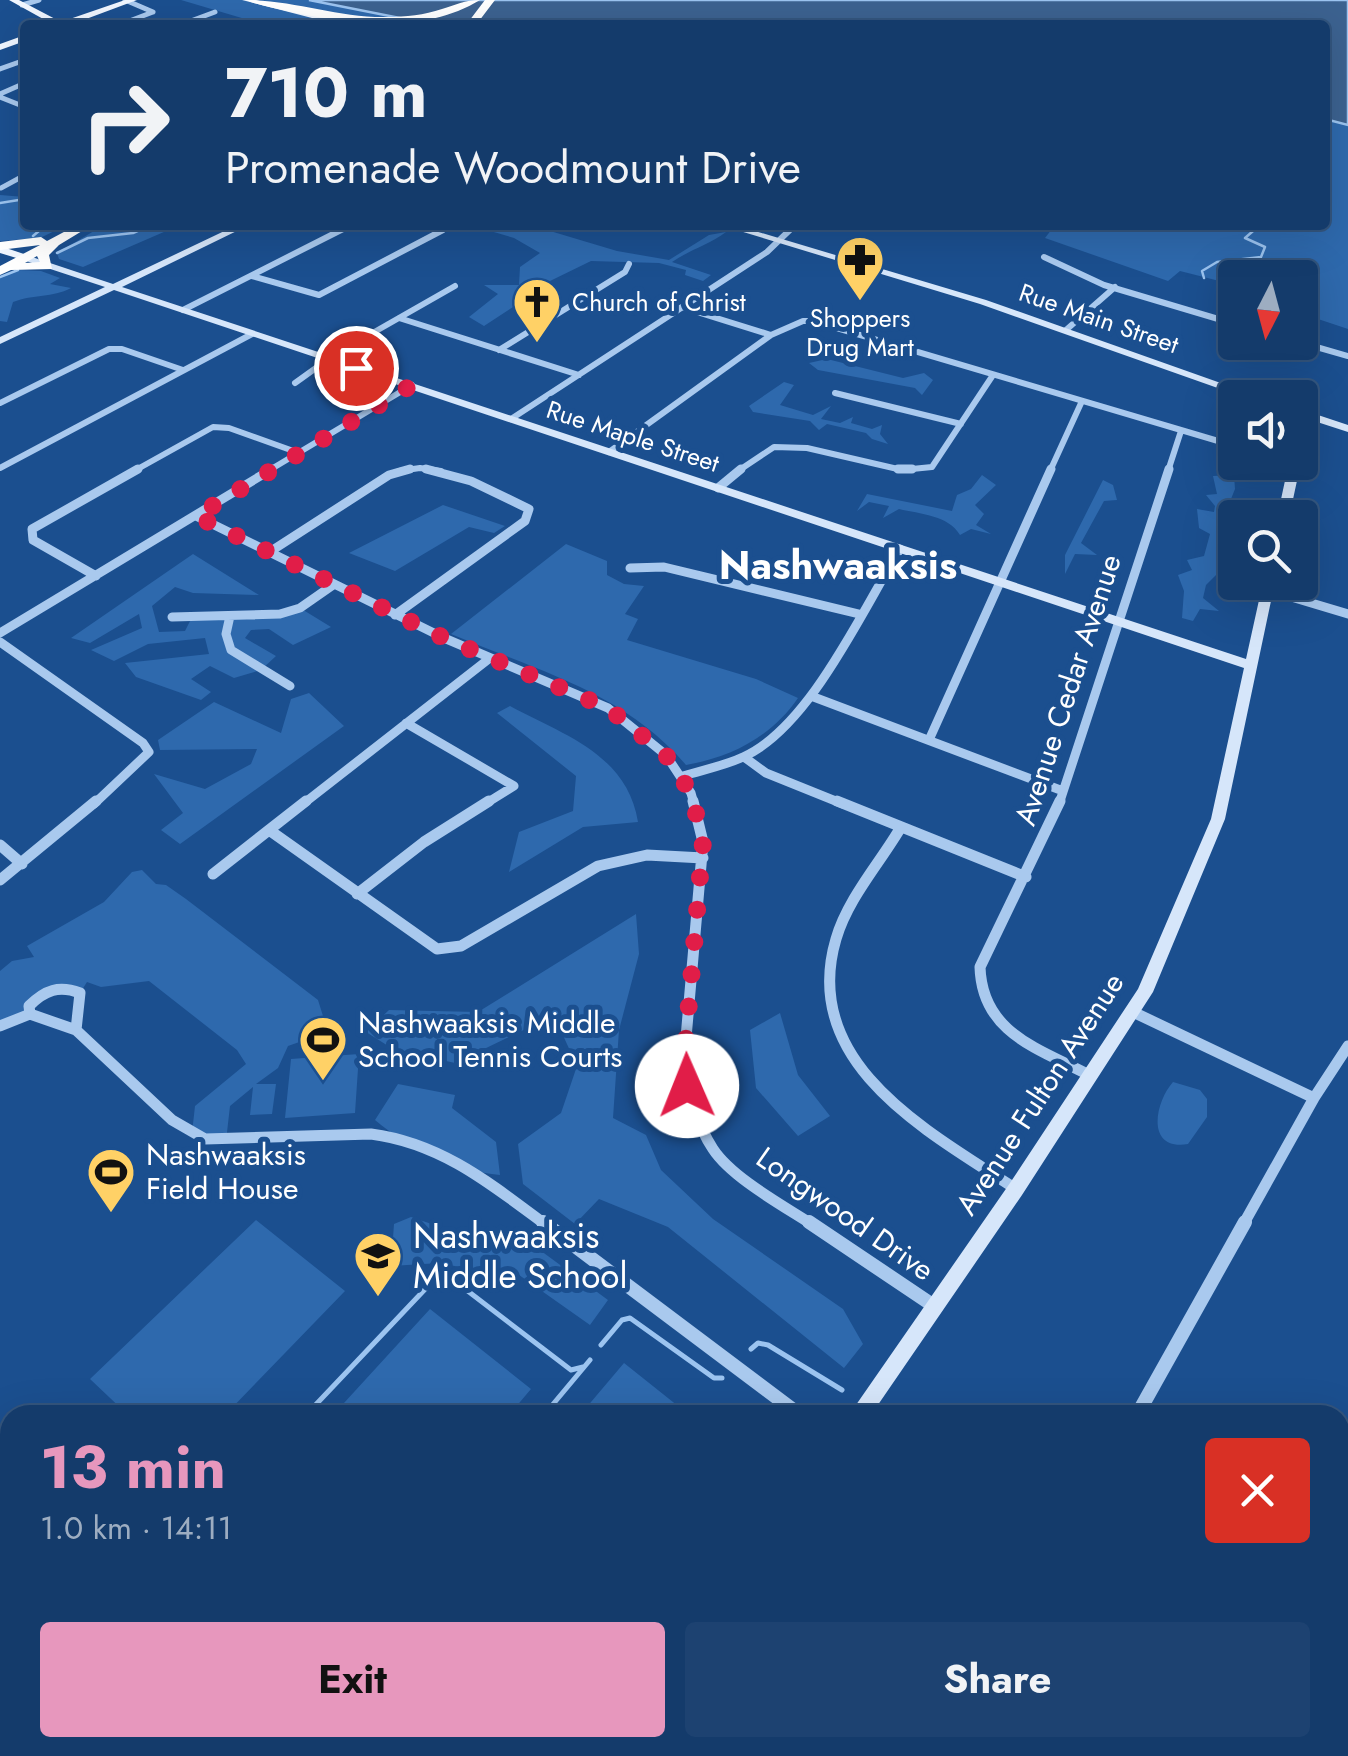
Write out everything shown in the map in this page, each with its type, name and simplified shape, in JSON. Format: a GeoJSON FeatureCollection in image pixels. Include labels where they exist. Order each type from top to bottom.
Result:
{"type":"FeatureCollection","features":[{"type":"Feature","properties":{"kind":"highway"},"geometry":{"type":"LineString","coordinates":[[249,0],[363,20]]}},
{"type":"Feature","properties":{"kind":"highway"},"geometry":{"type":"LineString","coordinates":[[403,20],[432,18],[475,0]]}},
{"type":"Feature","properties":{"kind":"highway"},"geometry":{"type":"LineString","coordinates":[[452,20],[486,0]]}},
{"type":"Feature","properties":{"kind":"highway"},"geometry":{"type":"LineString","coordinates":[[0,264],[23,258],[76,230]]}},
{"type":"Feature","properties":{"kind":"highway"},"geometry":{"type":"LineString","coordinates":[[0,247],[58,239]]}},
{"type":"Feature","properties":{"kind":"highway"},"geometry":{"type":"LineString","coordinates":[[0,264],[48,266],[44,254],[58,239]]}},
{"type":"Feature","properties":{"kind":"main road"},"geometry":{"type":"LineString","coordinates":[[75,20],[129,0]]}},
{"type":"Feature","properties":{"kind":"main road"},"geometry":{"type":"LineString","coordinates":[[249,0],[330,20]]}},
{"type":"Feature","properties":{"kind":"main road"},"geometry":{"type":"LineString","coordinates":[[236,1],[310,20]]}},
{"type":"Feature","properties":{"kind":"main road"},"geometry":{"type":"LineString","coordinates":[[17,2],[44,20]]}},
{"type":"Feature","properties":{"kind":"main road","name":"Rue Maple Street"},"geometry":{"type":"LineString","coordinates":[[0,247],[23,258]]}},
{"type":"Feature","properties":{"kind":"street"},"geometry":{"type":"LineString","coordinates":[[17,2],[39,0]]}},
{"type":"Feature","properties":{"kind":"street"},"geometry":{"type":"LineString","coordinates":[[129,0],[153,12],[133,20]]}},
{"type":"Feature","properties":{"kind":"street"},"geometry":{"type":"LineString","coordinates":[[193,20],[214,12]]}},
{"type":"Feature","properties":{"kind":"street"},"geometry":{"type":"LineString","coordinates":[[0,341],[233,230]]}},
{"type":"Feature","properties":{"kind":"street"},"geometry":{"type":"LineString","coordinates":[[183,310],[341,230]]}},
{"type":"Feature","properties":{"kind":"street"},"geometry":{"type":"LineString","coordinates":[[252,276],[319,295],[442,230]]}},
{"type":"Feature","properties":{"kind":"street","name":"Rue Main Street"},"geometry":{"type":"LineString","coordinates":[[744,230],[866,261],[1218,384]]}},
{"type":"Feature","properties":{"kind":"street","name":"Rue Main Street"},"geometry":{"type":"LineString","coordinates":[[750,230],[782,240]]}},
{"type":"Feature","properties":{"kind":"street"},"geometry":{"type":"LineString","coordinates":[[511,419],[782,240],[791,230]]}},
{"type":"Feature","properties":{"kind":"street"},"geometry":{"type":"LineString","coordinates":[[1044,257],[1057,267],[1218,319]]}},
{"type":"Feature","properties":{"kind":"street","name":"Rue Maple Street"},"geometry":{"type":"LineString","coordinates":[[23,258],[1252,666]]}},
{"type":"Feature","properties":{"kind":"street"},"geometry":{"type":"LineString","coordinates":[[499,350],[626,272],[629,264]]}},
{"type":"Feature","properties":{"kind":"street"},"geometry":{"type":"LineString","coordinates":[[295,382],[455,286]]}},
{"type":"Feature","properties":{"kind":"street"},"geometry":{"type":"LineString","coordinates":[[1066,330],[1115,287]]}},
{"type":"Feature","properties":{"kind":"street"},"geometry":{"type":"LineString","coordinates":[[681,308],[771,335]]}},
{"type":"Feature","properties":{"kind":"street"},"geometry":{"type":"LineString","coordinates":[[398,318],[578,375]]}},
{"type":"Feature","properties":{"kind":"street"},"geometry":{"type":"LineString","coordinates":[[609,452],[771,335],[811,320],[1218,441]]}},
{"type":"Feature","properties":{"kind":"street"},"geometry":{"type":"LineString","coordinates":[[0,468],[252,334]]}},
{"type":"Feature","properties":{"kind":"street"},"geometry":{"type":"LineString","coordinates":[[1318,347],[1348,356]]}},
{"type":"Feature","properties":{"kind":"street"},"geometry":{"type":"LineString","coordinates":[[0,404],[109,349],[122,349],[183,370]]}},
{"type":"Feature","properties":{"kind":"street"},"geometry":{"type":"LineString","coordinates":[[718,488],[774,446],[789,445],[902,470],[924,470],[938,462],[993,375]]}},
{"type":"Feature","properties":{"kind":"street"},"geometry":{"type":"LineString","coordinates":[[0,633],[412,385]]}},
{"type":"Feature","properties":{"kind":"street"},"geometry":{"type":"LineString","coordinates":[[835,393],[961,424]]}},
{"type":"Feature","properties":{"kind":"street"},"geometry":{"type":"LineString","coordinates":[[930,740],[1082,401]]}},
{"type":"Feature","properties":{"kind":"street"},"geometry":{"type":"LineString","coordinates":[[1318,419],[1348,429]]}},
{"type":"Feature","properties":{"kind":"street"},"geometry":{"type":"LineString","coordinates":[[96,576],[33,540],[32,529],[213,427],[230,428],[300,453]]}},
{"type":"Feature","properties":{"kind":"street","name":"Avenue Cedar Avenue"},"geometry":{"type":"LineString","coordinates":[[1091,1076],[988,1015],[978,984],[980,967],[1045,842],[1181,431]]}},
{"type":"Feature","properties":{"kind":"street"},"geometry":{"type":"LineString","coordinates":[[268,553],[389,475],[410,466],[430,468],[519,500],[529,509],[524,521],[395,615]]}},
{"type":"Feature","properties":{"kind":"street","name":"Longwood Drive"},"geometry":{"type":"LineString","coordinates":[[196,516],[395,615],[608,708],[649,738],[683,776],[701,826],[703,858],[684,1061],[687,1086],[714,1151],[755,1186],[934,1306]]}},
{"type":"Feature","properties":{"kind":"street"},"geometry":{"type":"LineString","coordinates":[[683,776],[744,757],[785,730],[811,696],[900,549]]}},
{"type":"Feature","properties":{"kind":"street"},"geometry":{"type":"LineString","coordinates":[[630,568],[664,566],[858,614]]}},
{"type":"Feature","properties":{"kind":"street"},"geometry":{"type":"LineString","coordinates":[[172,617],[290,612],[333,585]]}},
{"type":"Feature","properties":{"kind":"street","name":"Avenue Fulton Avenue"},"geometry":{"type":"LineString","coordinates":[[866,1405],[1133,1012],[1212,836],[1266,600]]}},
{"type":"Feature","properties":{"kind":"street"},"geometry":{"type":"LineString","coordinates":[[1308,600],[1348,614]]}},
{"type":"Feature","properties":{"kind":"street"},"geometry":{"type":"LineString","coordinates":[[230,616],[226,634],[232,650],[290,686]]}},
{"type":"Feature","properties":{"kind":"street"},"geometry":{"type":"LineString","coordinates":[[0,642],[143,742],[148,752],[108,793],[0,880]]}},
{"type":"Feature","properties":{"kind":"street"},"geometry":{"type":"LineString","coordinates":[[213,874],[490,658]]}},
{"type":"Feature","properties":{"kind":"street"},"geometry":{"type":"LineString","coordinates":[[811,696],[1063,791]]}},
{"type":"Feature","properties":{"kind":"street"},"geometry":{"type":"LineString","coordinates":[[357,894],[424,842],[514,786],[406,723]]}},
{"type":"Feature","properties":{"kind":"street"},"geometry":{"type":"LineString","coordinates":[[744,757],[766,772],[1026,877]]}},
{"type":"Feature","properties":{"kind":"street"},"geometry":{"type":"LineString","coordinates":[[902,827],[845,920],[832,952],[829,985],[840,1030],[872,1086],[896,1108],[1016,1189]]}},
{"type":"Feature","properties":{"kind":"street"},"geometry":{"type":"LineString","coordinates":[[269,830],[426,944],[448,949],[472,940],[613,861],[647,855],[703,858]]}},
{"type":"Feature","properties":{"kind":"street"},"geometry":{"type":"LineString","coordinates":[[0,846],[22,864]]}},
{"type":"Feature","properties":{"kind":"street"},"geometry":{"type":"LineString","coordinates":[[30,1014],[30,1006],[39,996],[56,986],[70,989],[80,993],[76,1030]]}},
{"type":"Feature","properties":{"kind":"street"},"geometry":{"type":"LineString","coordinates":[[1133,1012],[1314,1098]]}},
{"type":"Feature","properties":{"kind":"street"},"geometry":{"type":"LineString","coordinates":[[0,1026],[30,1014],[76,1030],[172,1120],[205,1139],[370,1134],[422,1144],[445,1154],[492,1184],[787,1405]]}},
{"type":"Feature","properties":{"kind":"street"},"geometry":{"type":"LineString","coordinates":[[1143,1405],[1314,1098],[1348,1046]]}},
{"type":"Feature","properties":{"kind":"shaded area"},"geometry":{"type":"Polygon","coordinates":[[[181,0],[309,0],[410,20],[248,20],[181,0]]]}},
{"type":"Feature","properties":{"kind":"shaded area"},"geometry":{"type":"Polygon","coordinates":[[[309,0],[1348,0],[1348,125],[1330,120],[1330,20],[410,20],[309,0]]]}},
{"type":"Feature","properties":{"kind":"shaded area"},"geometry":{"type":"Polygon","coordinates":[[[1330,120],[1348,125],[1348,329],[1318,319],[1318,260],[1218,260],[1218,281],[1180,271],[1168,281],[1045,238],[1051,230],[1330,230],[1330,120]]]}},
{"type":"Feature","properties":{"kind":"shaded area"},"geometry":{"type":"Polygon","coordinates":[[[0,195],[20,197],[20,230],[57,230],[40,238],[0,241],[0,195]]]}},
{"type":"Feature","properties":{"kind":"shaded area"},"geometry":{"type":"Polygon","coordinates":[[[96,230],[168,230],[83,267],[59,259],[57,253],[96,230]]]}},
{"type":"Feature","properties":{"kind":"shaded area"},"geometry":{"type":"Polygon","coordinates":[[[487,230],[547,230],[617,251],[669,260],[709,235],[726,232],[672,262],[711,275],[703,281],[685,275],[686,270],[659,263],[591,261],[550,281],[554,290],[534,288],[527,298],[484,326],[469,317],[498,294],[484,285],[519,285],[520,267],[540,253],[514,238],[487,230]]]}},
{"type":"Feature","properties":{"kind":"shaded area"},"geometry":{"type":"Polygon","coordinates":[[[18,270],[41,271],[60,278],[50,284],[71,288],[13,302],[7,322],[0,321],[0,277],[18,270]]]}},
{"type":"Feature","properties":{"kind":"shaded area"},"geometry":{"type":"Polygon","coordinates":[[[827,359],[903,378],[924,373],[933,380],[922,395],[915,388],[818,370],[809,363],[827,359]]]}},
{"type":"Feature","properties":{"kind":"shaded area"},"geometry":{"type":"Polygon","coordinates":[[[784,382],[794,385],[780,405],[813,415],[831,406],[821,419],[840,423],[853,417],[851,423],[872,429],[882,425],[880,434],[888,444],[866,433],[827,424],[819,430],[810,421],[753,412],[749,406],[784,382]]]}},
{"type":"Feature","properties":{"kind":"shaded area"},"geometry":{"type":"Polygon","coordinates":[[[982,475],[996,485],[975,505],[984,514],[976,525],[991,534],[971,529],[960,535],[941,519],[899,509],[883,518],[889,506],[869,502],[857,511],[867,494],[952,511],[957,495],[971,489],[982,475]]]}},
{"type":"Feature","properties":{"kind":"shaded area"},"geometry":{"type":"Polygon","coordinates":[[[1213,476],[1218,476],[1218,480],[1234,480],[1235,489],[1231,500],[1218,500],[1218,573],[1206,585],[1203,598],[1219,611],[1200,609],[1193,621],[1182,618],[1184,591],[1178,575],[1192,570],[1187,560],[1204,556],[1210,534],[1199,528],[1197,509],[1214,512],[1215,506],[1206,495],[1217,494],[1213,476]]]}},
{"type":"Feature","properties":{"kind":"shaded area"},"geometry":{"type":"Polygon","coordinates":[[[1103,480],[1113,485],[1117,500],[1104,501],[1081,543],[1097,555],[1075,554],[1065,574],[1065,555],[1103,480]]]}},
{"type":"Feature","properties":{"kind":"shaded area"},"geometry":{"type":"Polygon","coordinates":[[[443,505],[505,526],[494,533],[469,527],[395,571],[349,553],[443,505]]]}},
{"type":"Feature","properties":{"kind":"shaded area"},"geometry":{"type":"Polygon","coordinates":[[[566,544],[607,561],[607,575],[624,584],[644,586],[625,614],[638,619],[627,640],[756,679],[798,698],[776,724],[749,743],[719,757],[686,765],[662,740],[607,701],[451,634],[566,544]]]}},
{"type":"Feature","properties":{"kind":"shaded area"},"geometry":{"type":"Polygon","coordinates":[[[193,554],[259,595],[193,593],[175,587],[152,606],[159,632],[185,631],[192,617],[300,608],[331,627],[293,645],[269,629],[251,630],[245,638],[276,656],[261,670],[234,678],[210,666],[191,679],[211,692],[201,700],[136,677],[125,663],[209,654],[205,638],[148,644],[114,661],[91,650],[142,628],[139,614],[90,643],[71,638],[193,554]]]}},
{"type":"Feature","properties":{"kind":"shaded area"},"geometry":{"type":"Polygon","coordinates":[[[309,693],[344,726],[180,844],[161,830],[183,813],[154,774],[205,789],[251,764],[257,749],[160,750],[158,740],[214,702],[281,733],[291,699],[309,693]]]}},
{"type":"Feature","properties":{"kind":"shaded area"},"geometry":{"type":"Polygon","coordinates":[[[510,706],[590,749],[607,763],[632,799],[638,822],[583,827],[509,872],[519,832],[573,811],[576,776],[497,713],[510,706]]]}},
{"type":"Feature","properties":{"kind":"shaded area"},"geometry":{"type":"Polygon","coordinates":[[[142,870],[318,1000],[328,1032],[288,1046],[278,1068],[256,1084],[276,1084],[272,1114],[250,1115],[253,1087],[230,1106],[226,1141],[192,1133],[195,1106],[246,1064],[237,1050],[149,981],[101,987],[87,982],[80,993],[39,996],[30,1014],[0,1026],[0,971],[12,961],[34,957],[27,946],[104,902],[132,872],[142,870]]]}},
{"type":"Feature","properties":{"kind":"shaded area"},"geometry":{"type":"Polygon","coordinates":[[[636,914],[639,954],[619,1030],[613,1118],[646,1135],[661,1170],[713,1219],[843,1309],[863,1344],[844,1368],[668,1227],[599,1199],[575,1224],[523,1184],[518,1144],[561,1113],[577,1066],[561,1031],[534,1025],[455,1063],[393,1049],[366,1032],[389,1010],[478,1012],[636,914]]]}},
{"type":"Feature","properties":{"kind":"shaded area"},"geometry":{"type":"Polygon","coordinates":[[[780,1013],[798,1075],[830,1116],[798,1136],[756,1088],[750,1030],[780,1013]]]}},
{"type":"Feature","properties":{"kind":"shaded area","name":"Nashwaaksis Middle School Tennis Courts"},"geometry":{"type":"Polygon","coordinates":[[[359,1054],[355,1113],[285,1118],[291,1059],[359,1054]]]}},
{"type":"Feature","properties":{"kind":"shaded area"},"geometry":{"type":"Polygon","coordinates":[[[1173,1082],[1200,1090],[1207,1099],[1207,1117],[1188,1144],[1174,1144],[1160,1133],[1158,1112],[1173,1082]]]}},
{"type":"Feature","properties":{"kind":"shaded area"},"geometry":{"type":"Polygon","coordinates":[[[398,1084],[455,1095],[452,1108],[496,1142],[500,1175],[467,1169],[434,1156],[402,1140],[375,1120],[398,1084]]]}},
{"type":"Feature","properties":{"kind":"shaded area"},"geometry":{"type":"Polygon","coordinates":[[[411,1217],[467,1236],[522,1237],[608,1300],[590,1325],[512,1270],[479,1271],[440,1263],[391,1266],[394,1224],[411,1217]]]}},
{"type":"Feature","properties":{"kind":"shaded area"},"geometry":{"type":"Polygon","coordinates":[[[256,1220],[345,1291],[235,1405],[117,1405],[90,1379],[256,1220]]]}},
{"type":"Feature","properties":{"kind":"shaded area"},"geometry":{"type":"Polygon","coordinates":[[[430,1309],[531,1389],[517,1405],[342,1405],[430,1309]]]}},
{"type":"Feature","properties":{"kind":"shaded area"},"geometry":{"type":"Polygon","coordinates":[[[624,1363],[677,1405],[588,1405],[624,1363]]]}},
{"type":"Feature","properties":{"kind":"waterway"},"geometry":{"type":"LineString","coordinates":[[0,203],[20,200]]}},
{"type":"Feature","properties":{"kind":"waterway"},"geometry":{"type":"LineString","coordinates":[[33,236],[40,230]]}},
{"type":"Feature","properties":{"kind":"waterway"},"geometry":{"type":"LineString","coordinates":[[57,253],[88,238],[140,230]]}},
{"type":"Feature","properties":{"kind":"waterway"},"geometry":{"type":"LineString","coordinates":[[1204,278],[1202,271],[1217,262],[1261,257],[1265,247],[1245,238],[1254,230]]}},
{"type":"Feature","properties":{"kind":"waterway"},"geometry":{"type":"LineString","coordinates":[[0,277],[18,270]]}},
{"type":"Feature","properties":{"kind":"waterway"},"geometry":{"type":"LineString","coordinates":[[315,1405],[429,1285],[440,1279],[456,1282],[571,1370],[583,1367]]}},
{"type":"Feature","properties":{"kind":"waterway"},"geometry":{"type":"LineString","coordinates":[[601,1345],[622,1320],[630,1318],[714,1378],[722,1378]]}},
{"type":"Feature","properties":{"kind":"waterway"},"geometry":{"type":"LineString","coordinates":[[751,1349],[758,1343],[768,1345],[842,1390]]}},
{"type":"Feature","properties":{"kind":"waterway"},"geometry":{"type":"LineString","coordinates":[[552,1405],[590,1360]]}},
{"type":"Feature","properties":{"kind":"place","name":"Shoppers Drug Mart"},"geometry":{"type":"Point","coordinates":[860,302]}},
{"type":"Feature","properties":{"kind":"place","name":"Church of Christ"},"geometry":{"type":"Point","coordinates":[537,344]}},
{"type":"Feature","properties":{"kind":"place","name":"Nashwaaksis Middle School Tennis Courts"},"geometry":{"type":"Point","coordinates":[323,1082]}},
{"type":"Feature","properties":{"kind":"place","name":"Nashwaaksis Field House"},"geometry":{"type":"Point","coordinates":[111,1214]}},
{"type":"Feature","properties":{"kind":"place","name":"Nashwaaksis Middle School"},"geometry":{"type":"Point","coordinates":[378,1298]}},
{"type":"Feature","properties":{"kind":"district","name":"Nashwaaksis"},"geometry":{"type":"Point","coordinates":[838,565]}},
{"type":"Feature","properties":{"kind":"route"},"geometry":{"type":"LineString","coordinates":[[356,368],[412,385],[196,516],[444,638],[608,708],[666,755],[691,793],[703,842],[684,1061],[687,1086]]}}]}
